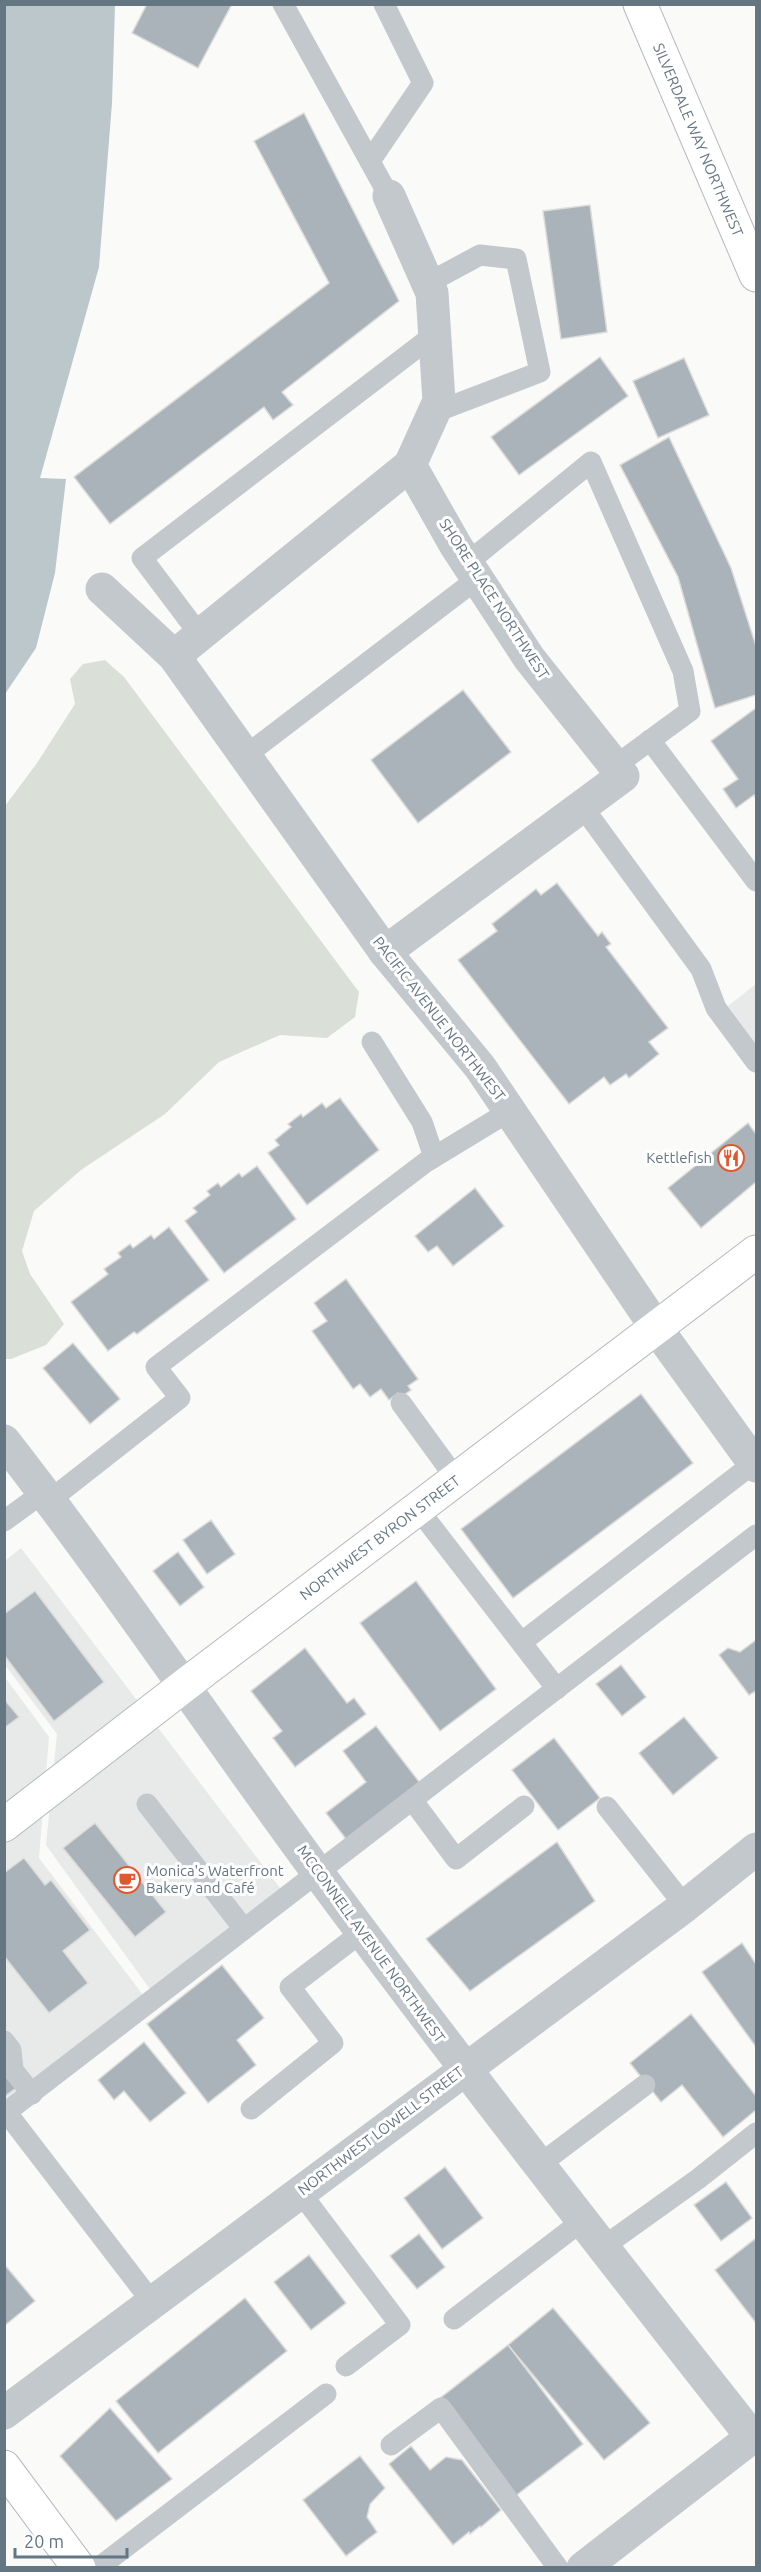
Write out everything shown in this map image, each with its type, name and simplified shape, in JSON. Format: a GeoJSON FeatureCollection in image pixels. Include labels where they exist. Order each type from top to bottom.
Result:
{"type":"FeatureCollection","features":[{"type":"Feature","properties":{"kind":"street","name":"SILVERDALE WAY NORTHWEST"},"geometry":{"type":"LineString","coordinates":[[640,4],[756,275]]}},
{"type":"Feature","properties":{"kind":"street"},"geometry":{"type":"LineString","coordinates":[[174,656],[410,465],[439,401],[432,293],[389,196]]}},
{"type":"Feature","properties":{"kind":"street","name":"SHORE PLACE NORTHWEST"},"geometry":{"type":"LineString","coordinates":[[410,465],[472,571],[529,658],[615,766]]}},
{"type":"Feature","properties":{"kind":"street","name":"PACIFIC AVENUE NORTHWEST"},"geometry":{"type":"LineString","coordinates":[[102,589],[174,656],[385,952],[480,1066],[657,1329],[755,1464]]}},
{"type":"Feature","properties":{"kind":"street"},"geometry":{"type":"LineString","coordinates":[[385,952],[623,776],[615,766]]}},
{"type":"Feature","properties":{"kind":"street","name":"NORTHWEST BYRON STREET"},"geometry":{"type":"LineString","coordinates":[[4,1825],[185,1685],[657,1329],[756,1251]]}},
{"type":"Feature","properties":{"kind":"street","name":"MCCONNELL AVENUE NORTHWEST"},"geometry":{"type":"LineString","coordinates":[[4,1441],[47,1496],[319,1874],[464,2070],[582,2222],[754,2436]]}},
{"type":"Feature","properties":{"kind":"street","name":"NORTHWEST LOWELL STREET"},"geometry":{"type":"LineString","coordinates":[[4,2412],[685,1906],[756,1849]]}},
{"type":"Feature","properties":{"kind":"street"},"geometry":{"type":"LineString","coordinates":[[583,2568],[754,2436]]}},
{"type":"Feature","properties":{"kind":"street"},"geometry":{"type":"LineString","coordinates":[[4,2467],[79,2568]]}},
{"type":"Feature","properties":{"kind":"lane"},"geometry":{"type":"LineString","coordinates":[[283,4],[389,196]]}},
{"type":"Feature","properties":{"kind":"lane"},"geometry":{"type":"LineString","coordinates":[[370,161],[423,83],[384,4]]}},
{"type":"Feature","properties":{"kind":"lane"},"geometry":{"type":"LineString","coordinates":[[428,284],[480,255],[516,259],[540,372],[433,414]]}},
{"type":"Feature","properties":{"kind":"lane"},"geometry":{"type":"LineString","coordinates":[[200,635],[142,558],[435,334]]}},
{"type":"Feature","properties":{"kind":"lane"},"geometry":{"type":"LineString","coordinates":[[245,756],[472,571],[591,462],[684,671],[690,711],[615,766]]}},
{"type":"Feature","properties":{"kind":"lane"},"geometry":{"type":"LineString","coordinates":[[650,740],[756,881]]}},
{"type":"Feature","properties":{"kind":"lane"},"geometry":{"type":"LineString","coordinates":[[582,806],[701,969],[716,1008],[752,1048]]}},
{"type":"Feature","properties":{"kind":"lane"},"geometry":{"type":"LineString","coordinates":[[372,1042],[422,1122],[434,1157]]}},
{"type":"Feature","properties":{"kind":"lane"},"geometry":{"type":"LineString","coordinates":[[4,1521],[47,1496],[180,1398],[156,1367],[434,1157],[510,1111]]}},
{"type":"Feature","properties":{"kind":"lane"},"geometry":{"type":"LineString","coordinates":[[401,1403],[457,1480]]}},
{"type":"Feature","properties":{"kind":"lane"},"geometry":{"type":"LineString","coordinates":[[522,1642],[755,1464]]}},
{"type":"Feature","properties":{"kind":"lane"},"geometry":{"type":"LineString","coordinates":[[418,1509],[557,1689]]}},
{"type":"Feature","properties":{"kind":"lane"},"geometry":{"type":"LineString","coordinates":[[152,2302],[6,2114],[756,1535]]}},
{"type":"Feature","properties":{"kind":"lane"},"geometry":{"type":"LineString","coordinates":[[413,1801],[456,1858],[524,1806]]}},
{"type":"Feature","properties":{"kind":"lane"},"geometry":{"type":"LineString","coordinates":[[147,1804],[244,1929]]}},
{"type":"Feature","properties":{"kind":"lane"},"geometry":{"type":"LineString","coordinates":[[607,1807],[685,1906]]}},
{"type":"Feature","properties":{"kind":"lane"},"geometry":{"type":"LineString","coordinates":[[251,2109],[333,2043],[290,1987],[362,1932]]}},
{"type":"Feature","properties":{"kind":"lane"},"geometry":{"type":"LineString","coordinates":[[4,2041],[11,2050],[13,2070],[32,2094]]}},
{"type":"Feature","properties":{"kind":"lane"},"geometry":{"type":"LineString","coordinates":[[539,2165],[645,2085]]}},
{"type":"Feature","properties":{"kind":"lane"},"geometry":{"type":"LineString","coordinates":[[603,2247],[698,2179],[756,2133]]}},
{"type":"Feature","properties":{"kind":"lane"},"geometry":{"type":"LineString","coordinates":[[300,2192],[400,2325],[346,2366]]}},
{"type":"Feature","properties":{"kind":"lane"},"geometry":{"type":"LineString","coordinates":[[454,2319],[582,2222]]}},
{"type":"Feature","properties":{"kind":"lane"},"geometry":{"type":"LineString","coordinates":[[98,2568],[326,2394]]}},
{"type":"Feature","properties":{"kind":"lane"},"geometry":{"type":"LineString","coordinates":[[391,2445],[441,2408],[558,2568]]}},
{"type":"Feature","properties":{"kind":"shaded area"},"geometry":{"type":"Polygon","coordinates":[[[5,4],[115,5],[112,103],[99,267],[40,478],[66,479],[55,573],[36,648],[5,694],[5,4]]]}},
{"type":"Feature","properties":{"kind":"shaded area"},"geometry":{"type":"Polygon","coordinates":[[[105,660],[124,677],[359,992],[355,1017],[327,1038],[280,1035],[219,1062],[165,1114],[81,1170],[34,1211],[22,1251],[30,1274],[64,1324],[46,1345],[11,1359],[5,1359],[5,806],[37,763],[75,704],[70,679],[83,664],[105,660]]]}},
{"type":"Feature","properties":{"kind":"shaded area"},"geometry":{"type":"Polygon","coordinates":[[[756,984],[756,1045],[728,1006],[756,984]]]}},
{"type":"Feature","properties":{"kind":"shaded area"},"geometry":{"type":"Polygon","coordinates":[[[21,1548],[290,1901],[157,1999],[46,1845],[57,1734],[5,1665],[5,1561],[21,1548]]]}},
{"type":"Feature","properties":{"kind":"shaded area"},"geometry":{"type":"Polygon","coordinates":[[[4,1676],[49,1737],[39,1858],[146,1999],[4,2108],[4,1676]]]}},
{"type":"Feature","properties":{"kind":"building"},"geometry":{"type":"Polygon","coordinates":[[[147,4],[232,4],[198,68],[132,33],[147,4]]]}},
{"type":"Feature","properties":{"kind":"building"},"geometry":{"type":"Polygon","coordinates":[[[304,113],[399,301],[282,392],[293,405],[273,420],[264,407],[110,524],[74,477],[329,283],[254,141],[304,113]]]}},
{"type":"Feature","properties":{"kind":"building"},"geometry":{"type":"Polygon","coordinates":[[[590,205],[607,332],[561,339],[543,211],[590,205]]]}},
{"type":"Feature","properties":{"kind":"building"},"geometry":{"type":"Polygon","coordinates":[[[600,357],[628,396],[519,475],[491,437],[600,357]]]}},
{"type":"Feature","properties":{"kind":"building"},"geometry":{"type":"Polygon","coordinates":[[[684,358],[709,415],[658,438],[633,381],[684,358]]]}},
{"type":"Feature","properties":{"kind":"building"},"geometry":{"type":"Polygon","coordinates":[[[669,437],[731,568],[756,646],[756,695],[715,708],[678,577],[620,465],[669,437]]]}},
{"type":"Feature","properties":{"kind":"building"},"geometry":{"type":"Polygon","coordinates":[[[463,690],[511,752],[418,823],[371,760],[463,690]]]}},
{"type":"Feature","properties":{"kind":"building"},"geometry":{"type":"Polygon","coordinates":[[[756,708],[756,799],[754,795],[736,808],[723,789],[738,779],[711,741],[756,708]]]}},
{"type":"Feature","properties":{"kind":"building"},"geometry":{"type":"Polygon","coordinates":[[[557,883],[598,936],[602,932],[611,944],[606,947],[668,1028],[649,1042],[659,1054],[629,1078],[626,1074],[610,1085],[604,1077],[569,1104],[458,960],[497,931],[492,924],[536,889],[541,895],[557,883]]]}},
{"type":"Feature","properties":{"kind":"building"},"geometry":{"type":"Polygon","coordinates":[[[340,1098],[379,1150],[307,1205],[268,1153],[279,1145],[275,1140],[291,1127],[288,1124],[301,1114],[303,1117],[322,1103],[326,1108],[340,1098]]]}},
{"type":"Feature","properties":{"kind":"building","name":"Kettlefish"},"geometry":{"type":"Polygon","coordinates":[[[748,1123],[756,1134],[756,1182],[701,1228],[668,1188],[748,1123]]]}},
{"type":"Feature","properties":{"kind":"building"},"geometry":{"type":"Polygon","coordinates":[[[257,1166],[296,1219],[224,1273],[185,1221],[197,1212],[193,1208],[210,1195],[207,1191],[218,1183],[221,1187],[239,1173],[242,1177],[257,1166]]]}},
{"type":"Feature","properties":{"kind":"building"},"geometry":{"type":"Polygon","coordinates":[[[475,1188],[504,1226],[453,1266],[437,1246],[428,1252],[415,1236],[475,1188]]]}},
{"type":"Feature","properties":{"kind":"building"},"geometry":{"type":"Polygon","coordinates":[[[169,1227],[209,1280],[137,1334],[134,1332],[108,1351],[71,1302],[108,1274],[104,1269],[121,1257],[118,1253],[130,1244],[133,1248],[151,1235],[154,1239],[169,1227]]]}},
{"type":"Feature","properties":{"kind":"building"},"geometry":{"type":"Polygon","coordinates":[[[346,1279],[418,1379],[408,1386],[411,1390],[401,1397],[398,1393],[389,1400],[381,1389],[370,1397],[360,1384],[353,1389],[312,1331],[327,1321],[314,1303],[346,1279]]]}},
{"type":"Feature","properties":{"kind":"building"},"geometry":{"type":"Polygon","coordinates":[[[73,1343],[120,1399],[90,1424],[43,1368],[73,1343]]]}},
{"type":"Feature","properties":{"kind":"building"},"geometry":{"type":"Polygon","coordinates":[[[641,1394],[693,1463],[513,1598],[461,1529],[641,1394]]]}},
{"type":"Feature","properties":{"kind":"building"},"geometry":{"type":"Polygon","coordinates":[[[211,1520],[235,1554],[207,1574],[183,1540],[211,1520]]]}},
{"type":"Feature","properties":{"kind":"building"},"geometry":{"type":"Polygon","coordinates":[[[178,1552],[204,1587],[180,1606],[153,1571],[178,1552]]]}},
{"type":"Feature","properties":{"kind":"building"},"geometry":{"type":"Polygon","coordinates":[[[416,1581],[496,1689],[440,1731],[360,1623],[416,1581]]]}},
{"type":"Feature","properties":{"kind":"building"},"geometry":{"type":"Polygon","coordinates":[[[35,1591],[104,1682],[54,1721],[4,1655],[4,1614],[35,1591]]]}},
{"type":"Feature","properties":{"kind":"building"},"geometry":{"type":"Polygon","coordinates":[[[756,1640],[756,1691],[749,1695],[719,1655],[728,1648],[740,1652],[756,1640]]]}},
{"type":"Feature","properties":{"kind":"building"},"geometry":{"type":"Polygon","coordinates":[[[305,1648],[347,1703],[354,1698],[366,1714],[295,1767],[273,1738],[282,1731],[251,1691],[305,1648]]]}},
{"type":"Feature","properties":{"kind":"building"},"geometry":{"type":"Polygon","coordinates":[[[621,1665],[646,1697],[622,1716],[596,1684],[621,1665]]]}},
{"type":"Feature","properties":{"kind":"building"},"geometry":{"type":"Polygon","coordinates":[[[4,1699],[19,1717],[4,1728],[4,1699]]]}},
{"type":"Feature","properties":{"kind":"building"},"geometry":{"type":"Polygon","coordinates":[[[684,1717],[718,1758],[673,1795],[639,1753],[684,1717]]]}},
{"type":"Feature","properties":{"kind":"building"},"geometry":{"type":"Polygon","coordinates":[[[376,1726],[420,1783],[346,1839],[326,1813],[366,1782],[343,1751],[376,1726]]]}},
{"type":"Feature","properties":{"kind":"building"},"geometry":{"type":"Polygon","coordinates":[[[554,1738],[600,1798],[558,1830],[512,1770],[554,1738]]]}},
{"type":"Feature","properties":{"kind":"building"},"geometry":{"type":"Polygon","coordinates":[[[95,1823],[166,1912],[135,1937],[63,1848],[95,1823]]]}},
{"type":"Feature","properties":{"kind":"building"},"geometry":{"type":"Polygon","coordinates":[[[557,1842],[595,1901],[470,1991],[426,1939],[557,1842]]]}},
{"type":"Feature","properties":{"kind":"building"},"geometry":{"type":"Polygon","coordinates":[[[24,1858],[45,1885],[51,1880],[90,1930],[63,1951],[88,1983],[49,2013],[4,1956],[4,1873],[24,1858]]]}},
{"type":"Feature","properties":{"kind":"building"},"geometry":{"type":"Polygon","coordinates":[[[742,1943],[756,1964],[756,2047],[702,1972],[742,1943]]]}},
{"type":"Feature","properties":{"kind":"building"},"geometry":{"type":"Polygon","coordinates":[[[222,1965],[264,2018],[237,2040],[256,2065],[208,2103],[147,2024],[222,1965]]]}},
{"type":"Feature","properties":{"kind":"building"},"geometry":{"type":"Polygon","coordinates":[[[691,2014],[756,2096],[756,2110],[723,2137],[682,2085],[661,2102],[630,2063],[691,2014]]]}},
{"type":"Feature","properties":{"kind":"building"},"geometry":{"type":"Polygon","coordinates":[[[144,2042],[186,2093],[150,2122],[124,2091],[114,2100],[98,2080],[144,2042]]]}},
{"type":"Feature","properties":{"kind":"building"},"geometry":{"type":"Polygon","coordinates":[[[4,2074],[16,2088],[4,2097],[4,2074]]]}},
{"type":"Feature","properties":{"kind":"building"},"geometry":{"type":"Polygon","coordinates":[[[445,2167],[483,2218],[442,2249],[404,2198],[445,2167]]]}},
{"type":"Feature","properties":{"kind":"building"},"geometry":{"type":"Polygon","coordinates":[[[726,2182],[752,2218],[721,2241],[694,2205],[726,2182]]]}},
{"type":"Feature","properties":{"kind":"building"},"geometry":{"type":"Polygon","coordinates":[[[419,2234],[445,2267],[417,2289],[390,2256],[419,2234]]]}},
{"type":"Feature","properties":{"kind":"building"},"geometry":{"type":"Polygon","coordinates":[[[755,2239],[756,2242],[756,2323],[715,2270],[755,2239]]]}},
{"type":"Feature","properties":{"kind":"building"},"geometry":{"type":"Polygon","coordinates":[[[309,2255],[346,2303],[311,2330],[274,2282],[309,2255]]]}},
{"type":"Feature","properties":{"kind":"building"},"geometry":{"type":"Polygon","coordinates":[[[4,2264],[35,2301],[4,2326],[4,2264]]]}},
{"type":"Feature","properties":{"kind":"building"},"geometry":{"type":"Polygon","coordinates":[[[245,2298],[287,2351],[158,2453],[116,2401],[245,2298]]]}},
{"type":"Feature","properties":{"kind":"building"},"geometry":{"type":"Polygon","coordinates":[[[553,2308],[650,2423],[604,2460],[508,2345],[553,2308]]]}},
{"type":"Feature","properties":{"kind":"building"},"geometry":{"type":"Polygon","coordinates":[[[508,2345],[583,2444],[514,2497],[439,2399],[508,2345]]]}},
{"type":"Feature","properties":{"kind":"building"},"geometry":{"type":"Polygon","coordinates":[[[110,2408],[172,2479],[116,2521],[60,2456],[110,2408]]]}},
{"type":"Feature","properties":{"kind":"building"},"geometry":{"type":"Polygon","coordinates":[[[411,2446],[430,2470],[446,2457],[462,2460],[501,2510],[481,2527],[470,2534],[469,2532],[453,2545],[389,2464],[411,2446]]]}},
{"type":"Feature","properties":{"kind":"building"},"geometry":{"type":"Polygon","coordinates":[[[360,2456],[385,2488],[370,2504],[367,2517],[377,2532],[346,2556],[303,2500],[360,2456]]]}},
{"type":"Feature","properties":{"kind":"place","name":"Kettlefish"},"geometry":{"type":"Point","coordinates":[731,1158]}},
{"type":"Feature","properties":{"kind":"place","name":"Monica's Waterfront Bakery and Café"},"geometry":{"type":"Point","coordinates":[127,1880]}}]}
